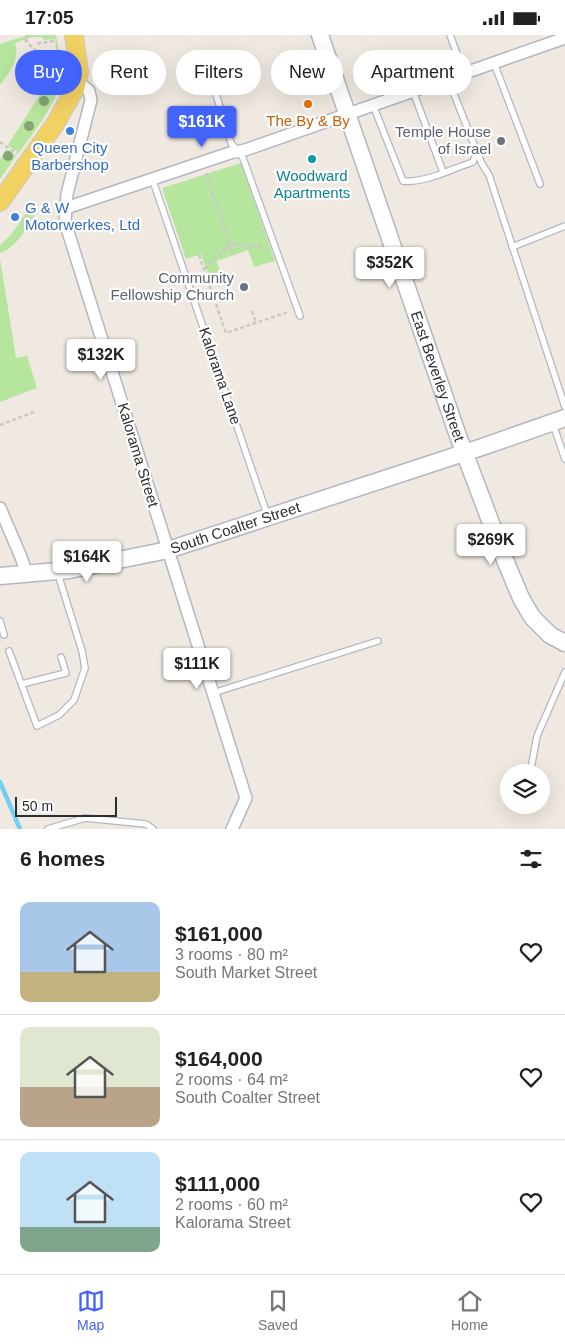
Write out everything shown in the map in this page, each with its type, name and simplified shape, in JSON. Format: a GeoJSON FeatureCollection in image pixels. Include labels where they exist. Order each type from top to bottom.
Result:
{"type":"FeatureCollection","features":[{"type":"Feature","properties":{"kind":"main road"},"geometry":{"type":"LineString","coordinates":[[74,35],[76,50]]}},
{"type":"Feature","properties":{"kind":"main road","name":"East Beverley Street"},"geometry":{"type":"LineString","coordinates":[[320,35],[465,453],[505,560],[521,598],[539,625],[550,635],[565,643]]}},
{"type":"Feature","properties":{"kind":"main road"},"geometry":{"type":"LineString","coordinates":[[0,202],[56,124],[72,95]]}},
{"type":"Feature","properties":{"kind":"main road","name":"South Coalter Street"},"geometry":{"type":"LineString","coordinates":[[0,576],[57,572],[112,563],[168,550],[559,421]]}},
{"type":"Feature","properties":{"kind":"street"},"geometry":{"type":"LineString","coordinates":[[472,70],[565,38]]}},
{"type":"Feature","properties":{"kind":"street","name":"Kalorama Street"},"geometry":{"type":"LineString","coordinates":[[82,85],[89,91],[91,101],[68,194],[65,222],[246,798],[232,829]]}},
{"type":"Feature","properties":{"kind":"street"},"geometry":{"type":"LineString","coordinates":[[66,208],[152,178],[245,150],[402,95]]}},
{"type":"Feature","properties":{"kind":"street"},"geometry":{"type":"LineString","coordinates":[[0,508],[27,575]]}},
{"type":"Feature","properties":{"kind":"lane"},"geometry":{"type":"LineString","coordinates":[[450,35],[456,50]]}},
{"type":"Feature","properties":{"kind":"lane"},"geometry":{"type":"LineString","coordinates":[[494,63],[540,184]]}},
{"type":"Feature","properties":{"kind":"lane"},"geometry":{"type":"LineString","coordinates":[[216,95],[231,143],[243,158],[300,316]]}},
{"type":"Feature","properties":{"kind":"lane"},"geometry":{"type":"LineString","coordinates":[[414,95],[443,172]]}},
{"type":"Feature","properties":{"kind":"lane"},"geometry":{"type":"LineString","coordinates":[[454,95],[482,164],[489,175],[565,407]]}},
{"type":"Feature","properties":{"kind":"lane"},"geometry":{"type":"LineString","coordinates":[[374,105],[403,181],[414,182],[472,162],[475,156],[475,147]]}},
{"type":"Feature","properties":{"kind":"lane","name":"Kalorama Lane"},"geometry":{"type":"LineString","coordinates":[[152,178],[268,517]]}},
{"type":"Feature","properties":{"kind":"lane"},"geometry":{"type":"LineString","coordinates":[[512,247],[565,226]]}},
{"type":"Feature","properties":{"kind":"lane"},"geometry":{"type":"LineString","coordinates":[[559,421],[565,459]]}},
{"type":"Feature","properties":{"kind":"lane"},"geometry":{"type":"LineString","coordinates":[[9,651],[37,726],[59,715],[74,700],[85,668],[82,651],[57,572]]}},
{"type":"Feature","properties":{"kind":"lane"},"geometry":{"type":"LineString","coordinates":[[0,621],[4,635]]}},
{"type":"Feature","properties":{"kind":"lane"},"geometry":{"type":"LineString","coordinates":[[212,694],[378,641]]}},
{"type":"Feature","properties":{"kind":"lane"},"geometry":{"type":"LineString","coordinates":[[22,684],[66,673],[61,657]]}},
{"type":"Feature","properties":{"kind":"lane"},"geometry":{"type":"LineString","coordinates":[[532,763],[537,736],[565,672]]}},
{"type":"Feature","properties":{"kind":"lane"},"geometry":{"type":"LineString","coordinates":[[48,829],[85,818],[146,824],[153,829]]}},
{"type":"Feature","properties":{"kind":"path"},"geometry":{"type":"LineString","coordinates":[[26,38],[31,48],[34,50]]}},
{"type":"Feature","properties":{"kind":"path"},"geometry":{"type":"LineString","coordinates":[[37,43],[55,41]]}},
{"type":"Feature","properties":{"kind":"path"},"geometry":{"type":"LineString","coordinates":[[0,142],[20,156]]}},
{"type":"Feature","properties":{"kind":"path"},"geometry":{"type":"LineString","coordinates":[[206,174],[234,255]]}},
{"type":"Feature","properties":{"kind":"path"},"geometry":{"type":"LineString","coordinates":[[204,269],[230,245],[270,247]]}},
{"type":"Feature","properties":{"kind":"path"},"geometry":{"type":"LineString","coordinates":[[199,255],[226,333],[297,309]]}},
{"type":"Feature","properties":{"kind":"path"},"geometry":{"type":"LineString","coordinates":[[252,311],[256,323]]}},
{"type":"Feature","properties":{"kind":"path"},"geometry":{"type":"LineString","coordinates":[[0,425],[34,412]]}},
{"type":"Feature","properties":{"kind":"green space"},"geometry":{"type":"Polygon","coordinates":[[[28,35],[56,35],[58,50],[56,50],[55,39],[44,40],[42,37],[32,37],[15,43],[15,60],[0,85],[0,44],[28,35]]]}},
{"type":"Feature","properties":{"kind":"green space"},"geometry":{"type":"Polygon","coordinates":[[[40,95],[56,95],[45,116],[19,153],[8,145],[40,95]]]}},
{"type":"Feature","properties":{"kind":"green space"},"geometry":{"type":"Polygon","coordinates":[[[6,149],[16,156],[0,179],[0,160],[6,149]]]}},
{"type":"Feature","properties":{"kind":"green space"},"geometry":{"type":"Polygon","coordinates":[[[241,163],[275,261],[254,267],[248,250],[217,261],[222,278],[211,282],[201,254],[186,259],[162,188],[241,163]]]}},
{"type":"Feature","properties":{"kind":"green space"},"geometry":{"type":"Polygon","coordinates":[[[32,204],[35,214],[24,231],[16,242],[0,253],[0,245],[11,235],[32,204]]]}},
{"type":"Feature","properties":{"kind":"green space"},"geometry":{"type":"Polygon","coordinates":[[[0,259],[16,358],[27,356],[37,388],[0,402],[0,259]]]}},
{"type":"Feature","properties":{"kind":"waterway"},"geometry":{"type":"LineString","coordinates":[[0,782],[20,829]]}},
{"type":"Feature","properties":{"kind":"place","name":"The By & By"},"geometry":{"type":"Point","coordinates":[308,104]}},
{"type":"Feature","properties":{"kind":"place","name":"Queen City Barbershop"},"geometry":{"type":"Point","coordinates":[70,131]}},
{"type":"Feature","properties":{"kind":"place","name":"Temple House of Israel"},"geometry":{"type":"Point","coordinates":[501,141]}},
{"type":"Feature","properties":{"kind":"place","name":"Woodward Apartments"},"geometry":{"type":"Point","coordinates":[312,159]}},
{"type":"Feature","properties":{"kind":"place","name":"G & W Motorwerkes, Ltd"},"geometry":{"type":"Point","coordinates":[15,217]}},
{"type":"Feature","properties":{"kind":"place","name":"Community Fellowship Church"},"geometry":{"type":"Point","coordinates":[244,287]}}]}
